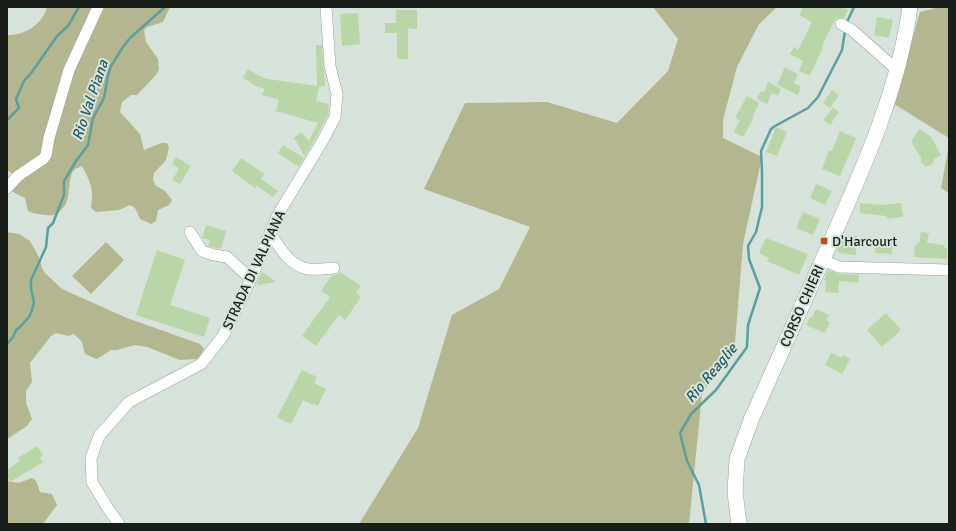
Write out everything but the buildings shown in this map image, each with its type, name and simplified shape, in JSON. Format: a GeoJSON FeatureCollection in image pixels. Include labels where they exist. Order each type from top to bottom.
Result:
{"type":"FeatureCollection","features":[{"type":"Feature","properties":{"kind":"main road","name":"CORSO CHIERI"},"geometry":{"type":"LineString","coordinates":[[739,524],[735,492],[737,458],[751,420],[863,168],[897,70],[906,36],[910,7]]}},
{"type":"Feature","properties":{"kind":"street"},"geometry":{"type":"LineString","coordinates":[[7,188],[18,176],[43,159],[46,155],[49,138],[69,70],[98,7]]}},
{"type":"Feature","properties":{"kind":"street","name":"STRADA DI VALPIANA"},"geometry":{"type":"LineString","coordinates":[[119,524],[92,482],[91,458],[99,436],[129,402],[201,364],[223,336],[251,279],[277,216],[322,142],[334,117],[337,94],[330,66],[326,7]]}},
{"type":"Feature","properties":{"kind":"street"},"geometry":{"type":"LineString","coordinates":[[841,24],[852,30],[897,70]]}},
{"type":"Feature","properties":{"kind":"street"},"geometry":{"type":"LineString","coordinates":[[190,232],[202,251],[227,257],[251,279]]}},
{"type":"Feature","properties":{"kind":"street"},"geometry":{"type":"LineString","coordinates":[[270,233],[293,262],[307,269],[334,268]]}},
{"type":"Feature","properties":{"kind":"street"},"geometry":{"type":"LineString","coordinates":[[822,260],[839,267],[949,270]]}},
{"type":"Feature","properties":{"kind":"green space"},"geometry":{"type":"Polygon","coordinates":[[[47,7],[170,7],[163,22],[147,27],[144,30],[146,42],[158,59],[159,70],[137,95],[131,95],[122,102],[120,112],[140,134],[144,150],[161,143],[167,143],[169,148],[166,160],[154,173],[153,179],[155,185],[165,191],[172,200],[169,205],[158,210],[156,221],[151,224],[140,219],[135,208],[130,205],[119,210],[96,212],[91,208],[91,186],[82,166],[72,173],[66,203],[64,207],[55,214],[48,215],[28,211],[25,198],[13,192],[13,174],[7,170],[7,35],[13,35],[32,28],[41,19],[47,7]]]}},
{"type":"Feature","properties":{"kind":"green space"},"geometry":{"type":"Polygon","coordinates":[[[653,7],[777,7],[759,24],[737,67],[723,120],[723,138],[762,157],[743,244],[735,343],[702,394],[689,524],[359,524],[418,428],[452,315],[499,289],[530,227],[424,189],[465,103],[547,102],[617,123],[668,71],[678,39],[653,7]]]}},
{"type":"Feature","properties":{"kind":"green space"},"geometry":{"type":"Polygon","coordinates":[[[940,7],[949,7],[949,138],[894,104],[920,12],[940,7]]]}},
{"type":"Feature","properties":{"kind":"green space"},"geometry":{"type":"Polygon","coordinates":[[[949,145],[949,193],[941,188],[949,145]]]}},
{"type":"Feature","properties":{"kind":"green space"},"geometry":{"type":"Polygon","coordinates":[[[7,232],[19,234],[30,241],[39,257],[45,273],[62,289],[127,318],[200,344],[204,349],[198,359],[180,360],[147,347],[135,345],[117,350],[111,350],[97,359],[85,354],[82,342],[74,334],[68,336],[56,333],[51,336],[30,363],[32,382],[26,391],[26,403],[32,419],[27,426],[7,439],[7,232]]]}},
{"type":"Feature","properties":{"kind":"green space"},"geometry":{"type":"Polygon","coordinates":[[[106,242],[124,260],[91,294],[72,276],[106,242]]]}},
{"type":"Feature","properties":{"kind":"green space"},"geometry":{"type":"Polygon","coordinates":[[[32,478],[36,481],[40,492],[52,494],[57,505],[43,524],[7,524],[7,481],[18,483],[32,478]]]}},
{"type":"Feature","properties":{"kind":"waterway"},"geometry":{"type":"LineString","coordinates":[[7,120],[19,108],[16,99],[24,81],[57,36],[68,26],[79,7]]}},
{"type":"Feature","properties":{"kind":"waterway","name":"Rio Val Piana"},"geometry":{"type":"LineString","coordinates":[[7,344],[13,337],[16,330],[29,317],[32,310],[34,302],[31,289],[31,280],[46,247],[48,228],[53,223],[64,195],[64,181],[88,145],[93,118],[104,98],[111,66],[130,38],[165,7]]}},
{"type":"Feature","properties":{"kind":"waterway","name":"Rio Reaglie"},"geometry":{"type":"LineString","coordinates":[[846,24],[854,7]]}},
{"type":"Feature","properties":{"kind":"waterway","name":"Rio Reaglie"},"geometry":{"type":"LineString","coordinates":[[706,524],[699,485],[687,461],[680,433],[691,414],[716,390],[747,347],[748,325],[760,288],[749,259],[748,246],[756,232],[762,207],[761,151],[771,129],[808,108],[818,97],[842,50],[845,31]]}},
{"type":"Feature","properties":{"kind":"place","name":"D'Harcourt"},"geometry":{"type":"Point","coordinates":[824,241]}}]}
